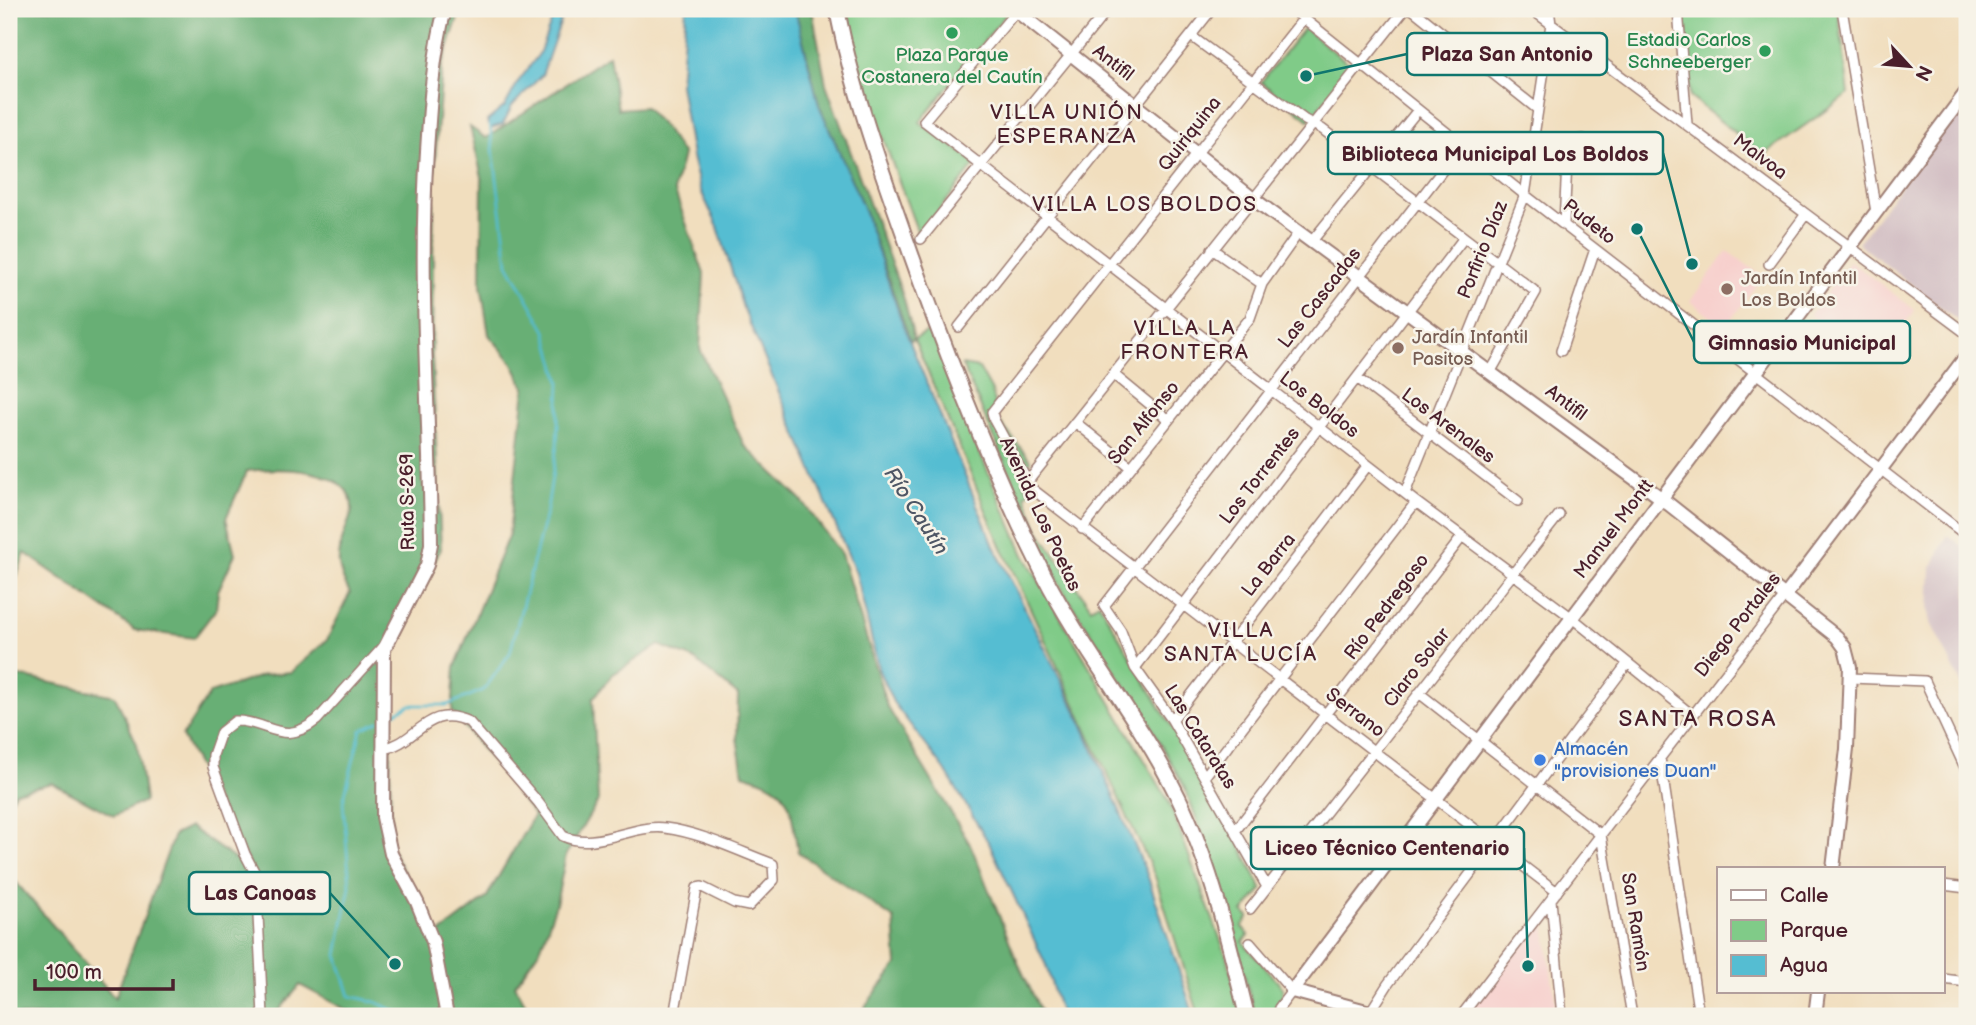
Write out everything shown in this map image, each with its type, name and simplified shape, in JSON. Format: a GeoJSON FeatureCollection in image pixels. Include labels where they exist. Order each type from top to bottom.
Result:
{"type":"FeatureCollection","features":[{"type":"Feature","properties":{"kind":"main road","name":"Avenida Los Poetas"},"geometry":{"type":"LineString","coordinates":[[837,9],[851,72],[874,150],[934,323],[1045,577],[1143,733],[1187,816],[1212,885],[1247,1016]]}},
{"type":"Feature","properties":{"kind":"street","name":"Ruta S-269"},"geometry":{"type":"LineString","coordinates":[[445,9],[433,73],[423,216],[423,358],[431,544],[427,565],[385,645],[382,746],[385,839],[433,942],[447,1016]]}},
{"type":"Feature","properties":{"kind":"street","name":"Antifil"},"geometry":{"type":"LineString","coordinates":[[1016,9],[1252,198],[1661,498],[1841,642],[1849,661],[1850,678],[1847,749],[1833,867]]}},
{"type":"Feature","properties":{"kind":"street","name":"Los Boldos"},"geometry":{"type":"LineString","coordinates":[[1016,9],[924,121],[1416,502],[1571,617],[1692,715]]}},
{"type":"Feature","properties":{"kind":"street"},"geometry":{"type":"LineString","coordinates":[[921,239],[1108,9]]}},
{"type":"Feature","properties":{"kind":"street"},"geometry":{"type":"LineString","coordinates":[[959,327],[1212,9]]}},
{"type":"Feature","properties":{"kind":"street","name":"Pudeto"},"geometry":{"type":"LineString","coordinates":[[1292,9],[1525,195],[1967,536]]}},
{"type":"Feature","properties":{"kind":"street","name":"Quiriquina"},"geometry":{"type":"LineString","coordinates":[[992,412],[1311,9]]}},
{"type":"Feature","properties":{"kind":"street"},"geometry":{"type":"LineString","coordinates":[[1029,480],[1405,9]]}},
{"type":"Feature","properties":{"kind":"street"},"geometry":{"type":"LineString","coordinates":[[1412,9],[1536,108]]}},
{"type":"Feature","properties":{"kind":"street","name":"Malvoa"},"geometry":{"type":"LineString","coordinates":[[1531,9],[1967,334]]}},
{"type":"Feature","properties":{"kind":"street","name":"Porfirio Díaz"},"geometry":{"type":"LineString","coordinates":[[1405,493],[1525,195],[1536,108],[1551,24],[1549,9]]}},
{"type":"Feature","properties":{"kind":"street"},"geometry":{"type":"LineString","coordinates":[[1678,9],[1687,124]]}},
{"type":"Feature","properties":{"kind":"street"},"geometry":{"type":"LineString","coordinates":[[1842,9],[1876,212]]}},
{"type":"Feature","properties":{"kind":"street"},"geometry":{"type":"LineString","coordinates":[[1191,36],[1536,292],[1491,371]]}},
{"type":"Feature","properties":{"kind":"street","name":"Manuel Montt"},"geometry":{"type":"LineString","coordinates":[[1292,990],[1967,90]]}},
{"type":"Feature","properties":{"kind":"street"},"geometry":{"type":"LineString","coordinates":[[1312,241],[1418,110]]}},
{"type":"Feature","properties":{"kind":"street"},"geometry":{"type":"LineString","coordinates":[[1564,225],[1568,142],[1583,138]]}},
{"type":"Feature","properties":{"kind":"street","name":"Las Cascadas"},"geometry":{"type":"LineString","coordinates":[[1104,606],[1462,145]]}},
{"type":"Feature","properties":{"kind":"street"},"geometry":{"type":"LineString","coordinates":[[1769,264],[1807,214]]}},
{"type":"Feature","properties":{"kind":"street","name":"San Alfonso"},"geometry":{"type":"LineString","coordinates":[[1082,529],[1250,318],[1262,284],[1299,232]]}},
{"type":"Feature","properties":{"kind":"street","name":"Los Torrentes"},"geometry":{"type":"LineString","coordinates":[[1135,668],[1463,239]]}},
{"type":"Feature","properties":{"kind":"street"},"geometry":{"type":"LineString","coordinates":[[1212,248],[1262,284]]}},
{"type":"Feature","properties":{"kind":"street"},"geometry":{"type":"LineString","coordinates":[[1561,351],[1595,249]]}},
{"type":"Feature","properties":{"kind":"street","name":"Diego Portales"},"geometry":{"type":"LineString","coordinates":[[1461,1016],[1967,355]]}},
{"type":"Feature","properties":{"kind":"street"},"geometry":{"type":"LineString","coordinates":[[1113,374],[1169,420]]}},
{"type":"Feature","properties":{"kind":"street","name":"Los Arenales"},"geometry":{"type":"LineString","coordinates":[[1357,378],[1518,501]]}},
{"type":"Feature","properties":{"kind":"street","name":"Serrano"},"geometry":{"type":"LineString","coordinates":[[992,412],[1031,488],[1375,750],[1435,800],[1493,843],[1554,896]]}},
{"type":"Feature","properties":{"kind":"street"},"geometry":{"type":"LineString","coordinates":[[1075,422],[1131,467]]}},
{"type":"Feature","properties":{"kind":"street","name":"La Barra"},"geometry":{"type":"LineString","coordinates":[[1172,720],[1368,465]]}},
{"type":"Feature","properties":{"kind":"street"},"geometry":{"type":"LineString","coordinates":[[1205,776],[1416,502]]}},
{"type":"Feature","properties":{"kind":"street","name":"Claro Solar"},"geometry":{"type":"LineString","coordinates":[[1250,909],[1559,515]]}},
{"type":"Feature","properties":{"kind":"street","name":"Río Pedregoso"},"geometry":{"type":"LineString","coordinates":[[1236,830],[1462,537]]}},
{"type":"Feature","properties":{"kind":"street","name":"Las Cataratas"},"geometry":{"type":"LineString","coordinates":[[1104,606],[1121,631],[1135,668],[1172,720],[1267,887]]}},
{"type":"Feature","properties":{"kind":"street"},"geometry":{"type":"LineString","coordinates":[[263,1016],[256,875],[245,854],[213,767],[217,741],[223,728],[235,721],[275,733],[305,728],[317,720],[385,645]]}},
{"type":"Feature","properties":{"kind":"street"},"geometry":{"type":"LineString","coordinates":[[1369,1014],[1627,664]]}},
{"type":"Feature","properties":{"kind":"street"},"geometry":{"type":"LineString","coordinates":[[1850,678],[1925,681],[1967,772]]}},
{"type":"Feature","properties":{"kind":"street"},"geometry":{"type":"LineString","coordinates":[[1419,694],[1601,835]]}},
{"type":"Feature","properties":{"kind":"street"},"geometry":{"type":"LineString","coordinates":[[382,746],[393,747],[429,720],[457,716],[469,722],[538,802],[563,836],[569,839],[663,828],[691,834],[774,864],[774,880],[749,906],[734,904],[702,887],[697,888],[674,1016]]}},
{"type":"Feature","properties":{"kind":"street"},"geometry":{"type":"LineString","coordinates":[[1660,758],[1699,1016]]}},
{"type":"Feature","properties":{"kind":"street","name":"San Ramón"},"geometry":{"type":"LineString","coordinates":[[1601,835],[1632,1016]]}},
{"type":"Feature","properties":{"kind":"street"},"geometry":{"type":"LineString","coordinates":[[1944,885],[1967,888]]}},
{"type":"Feature","properties":{"kind":"street"},"geometry":{"type":"LineString","coordinates":[[1554,896],[1562,1016]]}},
{"type":"Feature","properties":{"kind":"street"},"geometry":{"type":"LineString","coordinates":[[1250,943],[1292,990],[1369,1014],[1385,1016]]}},
{"type":"Feature","properties":{"kind":"street"},"geometry":{"type":"LineString","coordinates":[[1944,979],[1967,982]]}},
{"type":"Feature","properties":{"kind":"street"},"geometry":{"type":"LineString","coordinates":[[1280,1016],[1279,1008],[1292,990]]}},
{"type":"Feature","properties":{"kind":"street"},"geometry":{"type":"LineString","coordinates":[[1815,1016],[1818,993]]}},
{"type":"Feature","properties":{"kind":"shaded area"},"geometry":{"type":"Polygon","coordinates":[[[1967,97],[1967,328],[1858,243],[1967,97]]]}},
{"type":"Feature","properties":{"kind":"shaded area","name":"Jardín Infantil Los Boldos"},"geometry":{"type":"Polygon","coordinates":[[[1727,251],[1763,276],[1725,328],[1690,301],[1727,251]]]}},
{"type":"Feature","properties":{"kind":"shaded area"},"geometry":{"type":"Polygon","coordinates":[[[1850,261],[1915,310],[1875,364],[1810,315],[1850,261]]]}},
{"type":"Feature","properties":{"kind":"shaded area"},"geometry":{"type":"Polygon","coordinates":[[[1948,535],[1967,550],[1967,695],[1931,623],[1929,612],[1931,568],[1948,535]]]}},
{"type":"Feature","properties":{"kind":"shaded area"},"geometry":{"type":"Polygon","coordinates":[[[1544,915],[1557,1016],[1466,1016],[1544,915]]]}},
{"type":"Feature","properties":{"kind":"green space"},"geometry":{"type":"Polygon","coordinates":[[[9,9],[461,9],[442,66],[434,175],[432,357],[441,549],[389,648],[391,847],[435,937],[486,898],[534,815],[452,711],[455,667],[509,534],[525,388],[512,362],[489,335],[481,285],[482,177],[470,127],[486,138],[609,55],[618,109],[645,107],[666,130],[683,155],[674,189],[704,274],[700,349],[744,445],[802,501],[841,554],[887,706],[971,846],[1019,965],[1043,1016],[863,1016],[866,1005],[897,965],[894,919],[798,852],[787,800],[772,785],[743,774],[737,738],[738,695],[694,659],[659,645],[612,675],[593,699],[598,801],[566,855],[556,904],[541,947],[515,985],[526,1005],[541,1016],[353,1016],[349,1011],[300,985],[275,1016],[9,1016],[9,874],[115,998],[174,835],[190,827],[254,873],[182,736],[210,693],[264,675],[291,672],[327,640],[350,593],[342,577],[339,556],[352,510],[349,496],[341,485],[327,477],[293,470],[247,471],[226,518],[235,554],[218,591],[216,609],[194,638],[135,630],[25,553],[9,599],[9,9]]]}},
{"type":"Feature","properties":{"kind":"green space"},"geometry":{"type":"Polygon","coordinates":[[[795,9],[812,9],[826,84],[904,299],[914,339],[910,341],[863,207],[819,105],[795,9]]]}},
{"type":"Feature","properties":{"kind":"green space"},"geometry":{"type":"Polygon","coordinates":[[[847,9],[1010,9],[920,122],[976,163],[919,236],[860,75],[847,9]]]}},
{"type":"Feature","properties":{"kind":"green space","name":"Estadio Carlos Schneeberger"},"geometry":{"type":"Polygon","coordinates":[[[1684,9],[1838,9],[1849,94],[1763,155],[1690,97],[1684,9]]]}},
{"type":"Feature","properties":{"kind":"green space"},"geometry":{"type":"Polygon","coordinates":[[[1304,28],[1352,66],[1309,120],[1261,82],[1304,28]]]}},
{"type":"Feature","properties":{"kind":"green space"},"geometry":{"type":"Polygon","coordinates":[[[931,330],[963,414],[1024,555],[1168,800],[1227,957],[1242,1016],[1199,1016],[1155,876],[998,539],[914,339],[931,330]]]}},
{"type":"Feature","properties":{"kind":"green space"},"geometry":{"type":"Polygon","coordinates":[[[962,365],[979,368],[992,391],[996,417],[1031,461],[1023,476],[1030,492],[1025,495],[1039,531],[1091,608],[1099,603],[1234,833],[1262,889],[1243,912],[1249,917],[1242,927],[1249,935],[1243,942],[1283,988],[1282,997],[1274,1009],[1276,1016],[1255,1016],[1221,886],[1185,788],[1150,725],[1060,586],[962,365]]]}},
{"type":"Feature","properties":{"kind":"green space"},"geometry":{"type":"Polygon","coordinates":[[[9,674],[115,696],[137,744],[145,801],[114,816],[52,783],[15,792],[9,804],[9,674]]]}},
{"type":"Feature","properties":{"kind":"water"},"geometry":{"type":"Polygon","coordinates":[[[556,9],[565,9],[542,75],[512,106],[503,124],[491,128],[487,121],[505,106],[518,82],[539,54],[556,9]]]}},
{"type":"Feature","properties":{"kind":"water","name":"Río Cautín"},"geometry":{"type":"Polygon","coordinates":[[[686,9],[795,9],[819,105],[863,207],[903,325],[994,546],[1082,723],[1147,874],[1194,1016],[1061,1016],[1046,965],[990,845],[945,770],[893,702],[879,671],[856,573],[743,308],[718,227],[700,189],[680,84],[686,9]]]}},
{"type":"Feature","properties":{"kind":"waterway"},"geometry":{"type":"LineString","coordinates":[[389,716],[410,705],[447,705],[484,690],[510,653],[547,509],[557,445],[560,382],[546,331],[508,264],[490,125]]}},
{"type":"Feature","properties":{"kind":"waterway"},"geometry":{"type":"LineString","coordinates":[[379,721],[361,730],[343,802],[350,886],[337,955],[350,996],[376,1002],[406,1016]]}},
{"type":"Feature","properties":{"kind":"place","name":"Plaza Parque Costanera del Cautín"},"geometry":{"type":"Point","coordinates":[952,33]}},
{"type":"Feature","properties":{"kind":"place","name":"Estadio Carlos Schneeberger"},"geometry":{"type":"Point","coordinates":[1765,51]}},
{"type":"Feature","properties":{"kind":"place","name":"Plaza San Antonio"},"geometry":{"type":"Point","coordinates":[1306,76]}},
{"type":"Feature","properties":{"kind":"place","name":"Gimnasio Municipal"},"geometry":{"type":"Point","coordinates":[1637,229]}},
{"type":"Feature","properties":{"kind":"place","name":"Biblioteca Municipal Los Boldos"},"geometry":{"type":"Point","coordinates":[1692,264]}},
{"type":"Feature","properties":{"kind":"place","name":"Jardín Infantil Los Boldos"},"geometry":{"type":"Point","coordinates":[1727,289]}},
{"type":"Feature","properties":{"kind":"place","name":"Jardín Infantil Pasitos"},"geometry":{"type":"Point","coordinates":[1398,348]}},
{"type":"Feature","properties":{"kind":"place","name":"Almacén \"provisiones Duan\""},"geometry":{"type":"Point","coordinates":[1540,760]}},
{"type":"Feature","properties":{"kind":"place","name":"Las Canoas"},"geometry":{"type":"Point","coordinates":[395,964]}},
{"type":"Feature","properties":{"kind":"place","name":"Liceo Técnico Centenario"},"geometry":{"type":"Point","coordinates":[1528,966]}},
{"type":"Feature","properties":{"kind":"district","name":"VILLA UNIÓN ESPERANZA"},"geometry":{"type":"Point","coordinates":[1067,124]}},
{"type":"Feature","properties":{"kind":"district","name":"VILLA LOS BOLDOS"},"geometry":{"type":"Point","coordinates":[1145,204]}},
{"type":"Feature","properties":{"kind":"district","name":"VILLA LA FRONTERA"},"geometry":{"type":"Point","coordinates":[1185,340]}},
{"type":"Feature","properties":{"kind":"district","name":"VILLA SANTA LUCÍA"},"geometry":{"type":"Point","coordinates":[1241,642]}},
{"type":"Feature","properties":{"kind":"district","name":"SANTA ROSA"},"geometry":{"type":"Point","coordinates":[1698,719]}}]}
